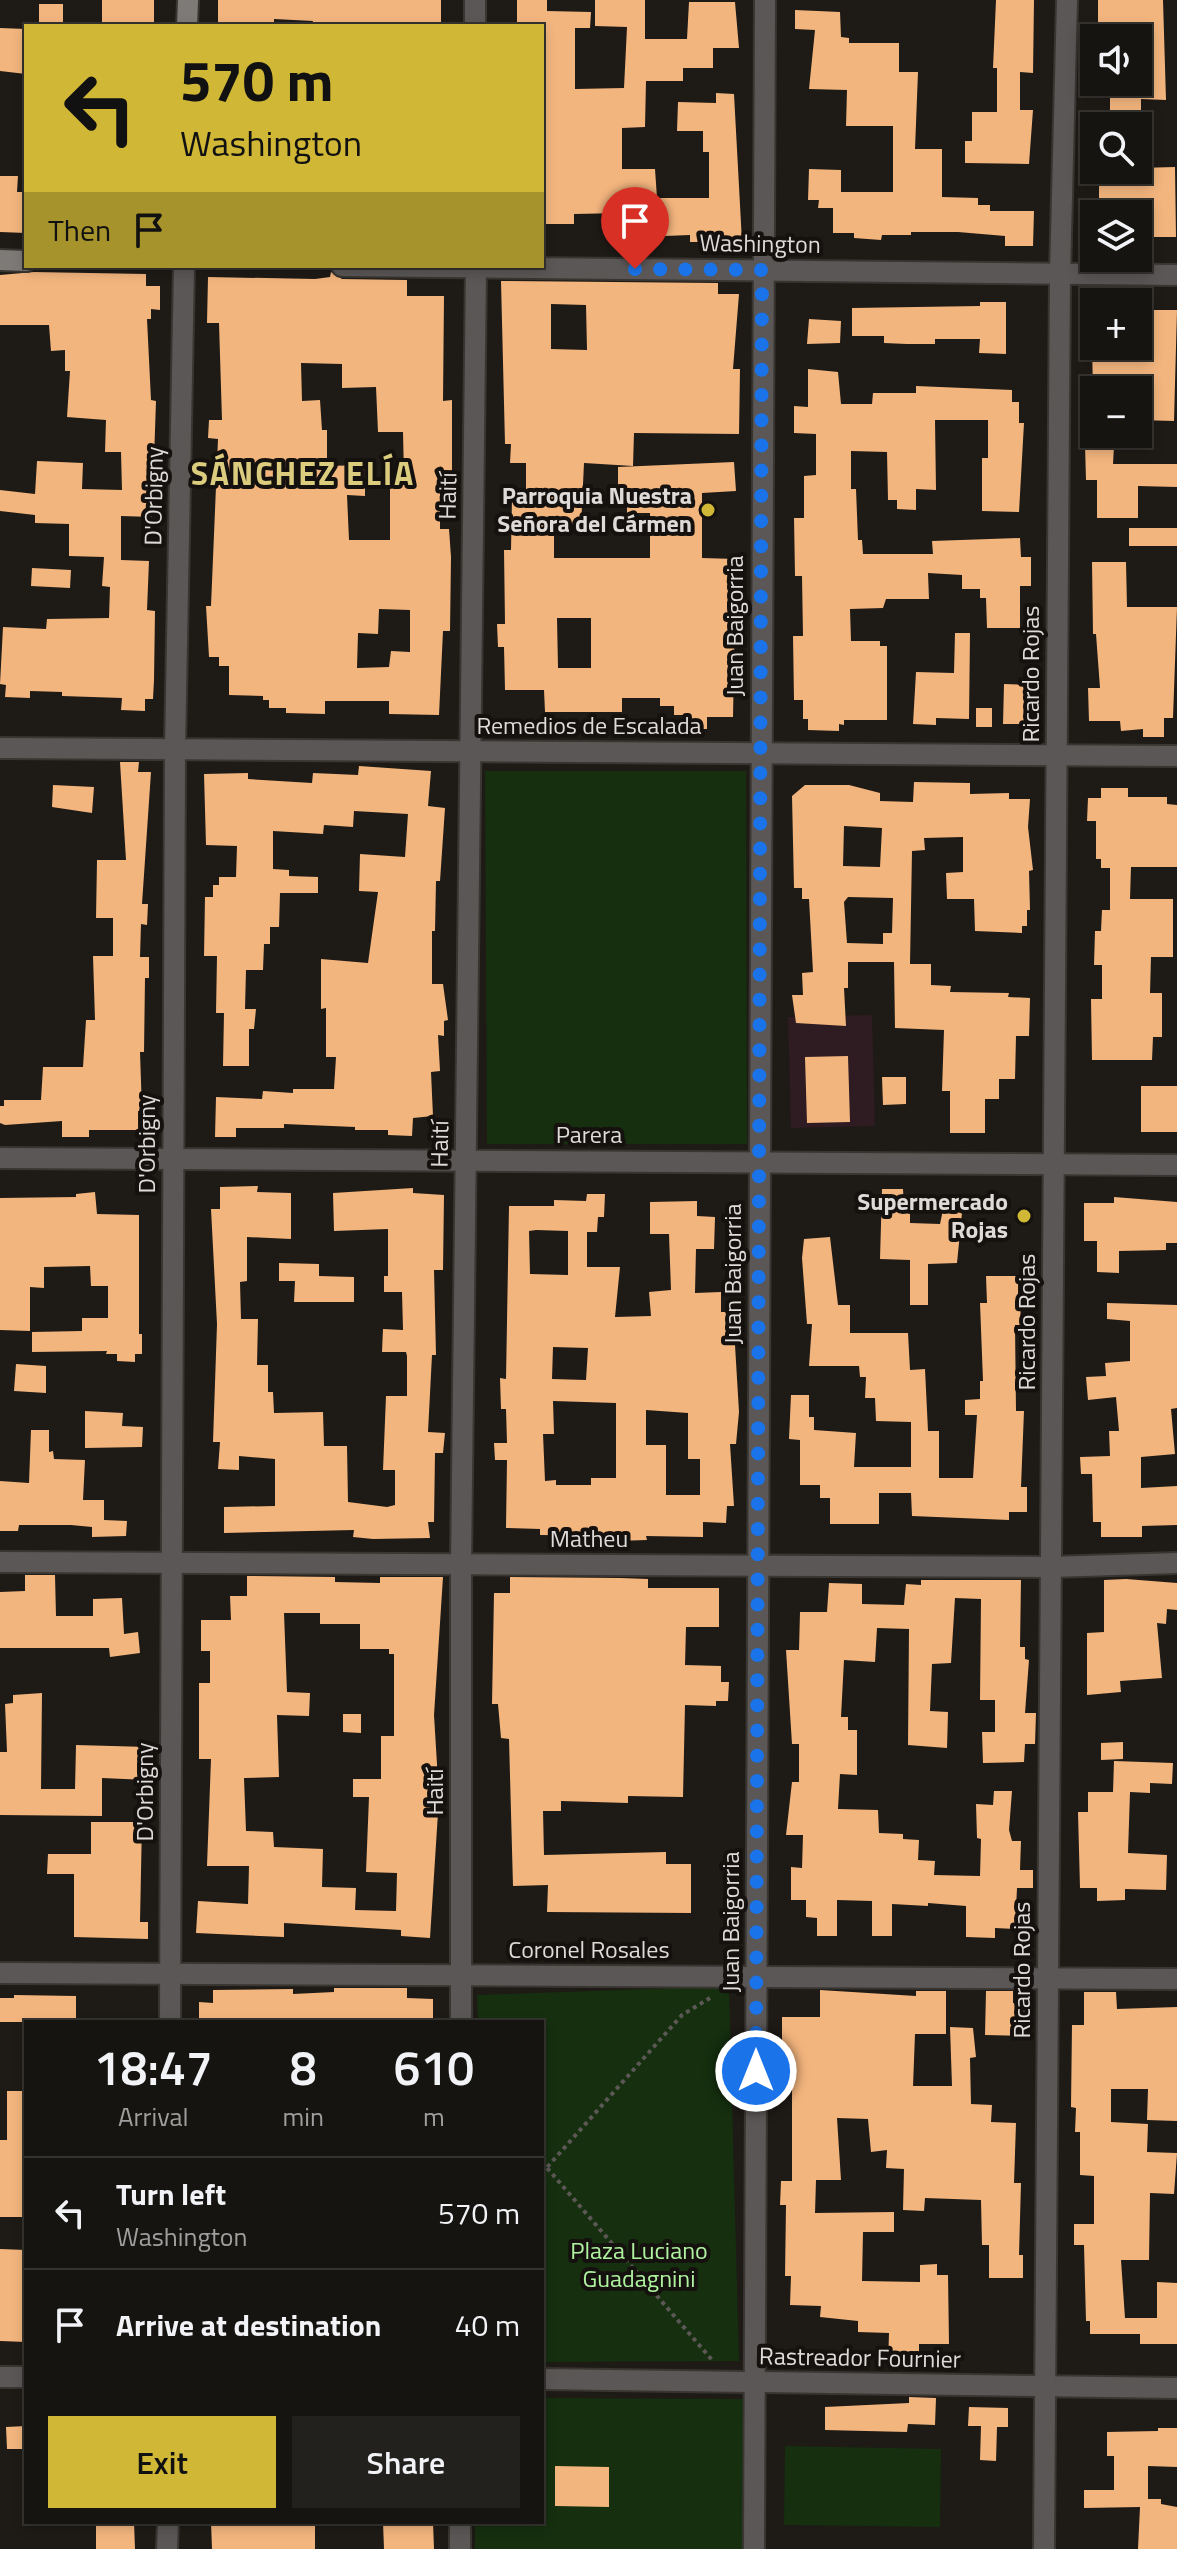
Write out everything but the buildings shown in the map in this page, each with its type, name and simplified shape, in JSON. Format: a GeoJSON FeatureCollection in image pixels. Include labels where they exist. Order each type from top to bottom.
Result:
{"type":"FeatureCollection","features":[{"type":"Feature","properties":{"kind":"main road"},"geometry":{"type":"LineString","coordinates":[[187,24],[188,0]]}},
{"type":"Feature","properties":{"kind":"main road"},"geometry":{"type":"LineString","coordinates":[[0,260],[24,261]]}},
{"type":"Feature","properties":{"kind":"street"},"geometry":{"type":"LineString","coordinates":[[475,0],[475,24]]}},
{"type":"Feature","properties":{"kind":"street","name":"Juan Baigorria"},"geometry":{"type":"LineString","coordinates":[[754,2549],[765,0]]}},
{"type":"Feature","properties":{"kind":"street","name":"Ricardo Rojas"},"geometry":{"type":"LineString","coordinates":[[1044,2549],[1060,275],[1067,0]]}},
{"type":"Feature","properties":{"kind":"street","name":"D'Orbigny"},"geometry":{"type":"LineString","coordinates":[[170,2020],[175,749],[184,268]]}},
{"type":"Feature","properties":{"kind":"street","name":"Haití"},"geometry":{"type":"LineString","coordinates":[[461,2020],[461,1565],[476,268]]}},
{"type":"Feature","properties":{"kind":"street","name":"Washington"},"geometry":{"type":"LineString","coordinates":[[544,268],[1177,275]]}},
{"type":"Feature","properties":{"kind":"street","name":"Remedios de Escalada"},"geometry":{"type":"LineString","coordinates":[[0,748],[1177,756]]}},
{"type":"Feature","properties":{"kind":"street","name":"Parera"},"geometry":{"type":"LineString","coordinates":[[0,1158],[1177,1165]]}},
{"type":"Feature","properties":{"kind":"street","name":"Matheu"},"geometry":{"type":"LineString","coordinates":[[0,1562],[1051,1567],[1177,1563]]}},
{"type":"Feature","properties":{"kind":"street","name":"Coronel Rosales"},"geometry":{"type":"LineString","coordinates":[[0,1973],[1177,1979]]}},
{"type":"Feature","properties":{"kind":"street"},"geometry":{"type":"LineString","coordinates":[[0,2377],[24,2377]]}},
{"type":"Feature","properties":{"kind":"street","name":"Rastreador Fournier"},"geometry":{"type":"LineString","coordinates":[[544,2379],[1177,2388]]}},
{"type":"Feature","properties":{"kind":"street"},"geometry":{"type":"LineString","coordinates":[[167,2549],[168,2524]]}},
{"type":"Feature","properties":{"kind":"street"},"geometry":{"type":"LineString","coordinates":[[460,2524],[460,2549]]}},
{"type":"Feature","properties":{"kind":"path"},"geometry":{"type":"LineString","coordinates":[[544,2171],[682,2015],[717,1993]]}},
{"type":"Feature","properties":{"kind":"path"},"geometry":{"type":"LineString","coordinates":[[544,2164],[713,2362]]}},
{"type":"Feature","properties":{"kind":"shaded area"},"geometry":{"type":"Polygon","coordinates":[[[872,1015],[875,1126],[791,1128],[788,1017],[872,1015]]]}},
{"type":"Feature","properties":{"kind":"green space"},"geometry":{"type":"Polygon","coordinates":[[[485,771],[746,771],[747,1144],[487,1144],[485,771]]]}},
{"type":"Feature","properties":{"kind":"green space","name":"Plaza Luciano Guadagnini"},"geometry":{"type":"Polygon","coordinates":[[[729,1986],[739,2361],[544,2362],[544,2020],[478,2020],[477,1995],[729,1986]]]}},
{"type":"Feature","properties":{"kind":"green space"},"geometry":{"type":"Polygon","coordinates":[[[544,2398],[744,2399],[744,2549],[475,2549],[475,2524],[544,2524],[544,2398]]]}},
{"type":"Feature","properties":{"kind":"green space"},"geometry":{"type":"Polygon","coordinates":[[[785,2446],[941,2449],[940,2527],[784,2525],[785,2446]]]}},
{"type":"Feature","properties":{"kind":"place","name":"Parroquia Nuestra Señora del Cármen"},"geometry":{"type":"Point","coordinates":[708,510]}},
{"type":"Feature","properties":{"kind":"place","name":"Supermercado Rojas"},"geometry":{"type":"Point","coordinates":[1024,1216]}},
{"type":"Feature","properties":{"kind":"district","name":"SÁNCHEZ ELÍA"},"geometry":{"type":"Point","coordinates":[303,474]}},
{"type":"Feature","properties":{"kind":"route"},"geometry":{"type":"LineString","coordinates":[[635,269],[762,270],[756,2071]]}}]}
